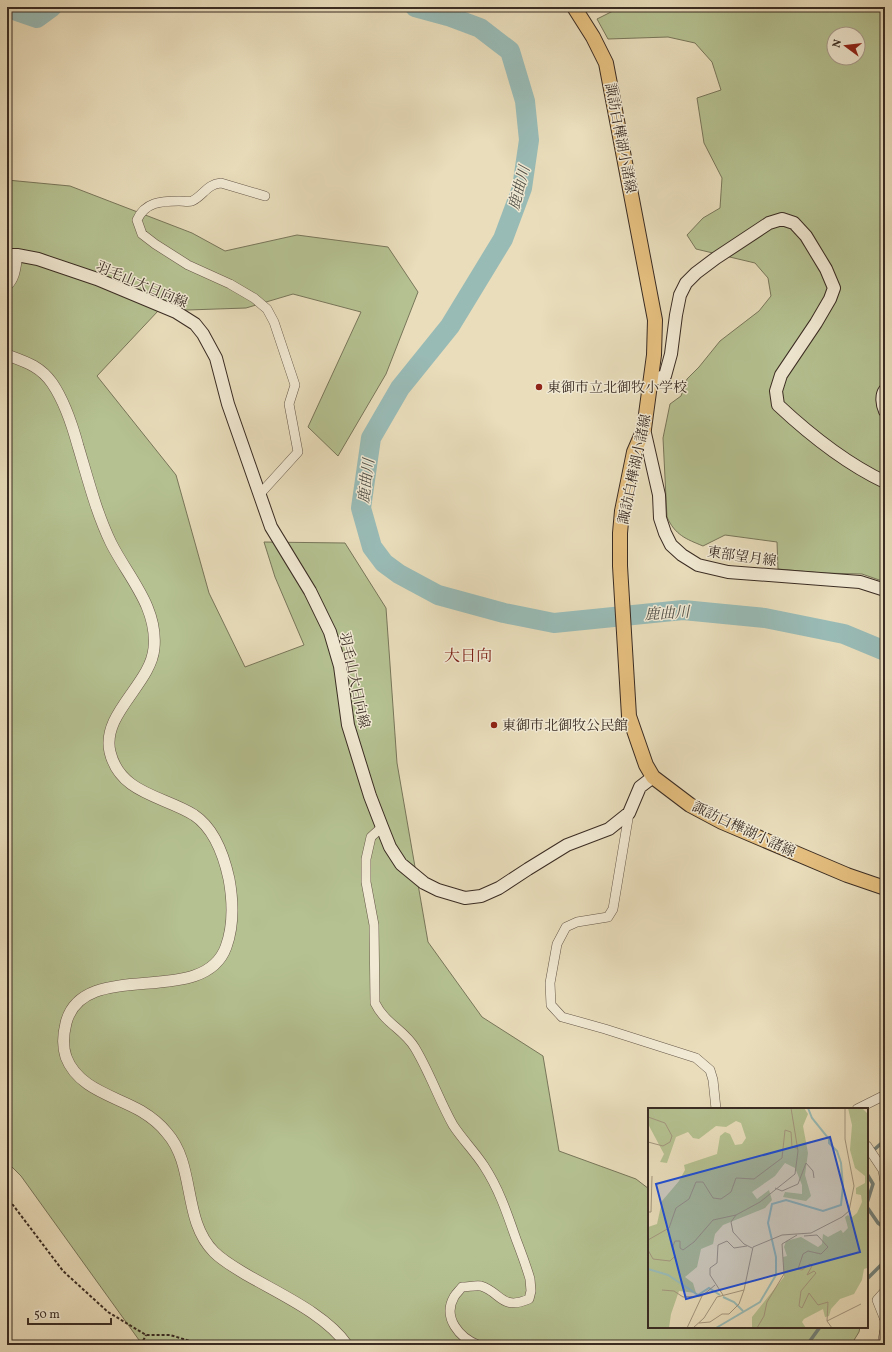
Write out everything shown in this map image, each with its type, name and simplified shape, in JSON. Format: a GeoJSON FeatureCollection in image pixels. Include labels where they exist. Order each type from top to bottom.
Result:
{"type":"FeatureCollection","features":[{"type":"Feature","properties":{"kind":"main road","name":"諏訪白樺湖小諸線"},"geometry":{"type":"LineString","coordinates":[[574,7],[593,37],[606,63],[655,320],[654,355],[644,430],[634,452],[622,511],[620,533],[620,566],[629,716],[646,765],[653,777],[690,805],[722,822],[847,875],[885,888]]}},
{"type":"Feature","properties":{"kind":"main road"},"geometry":{"type":"LineString","coordinates":[[651,380],[665,376],[671,354],[680,295],[686,283],[716,258],[769,224],[782,219],[794,223],[806,236],[826,268],[834,288],[830,299],[816,323],[781,375],[776,391],[778,405],[794,420],[833,450],[868,474],[885,482]]}},
{"type":"Feature","properties":{"kind":"main road","name":"羽毛山大日向線"},"geometry":{"type":"LineString","coordinates":[[12,255],[38,259],[97,280],[176,312],[195,324],[203,334],[216,358],[228,404],[271,528],[310,591],[330,632],[340,666],[348,725],[370,796],[390,847],[401,864],[424,883],[438,890],[465,898],[481,896],[499,888],[528,868],[567,845],[609,829],[629,813],[640,787],[653,777]]}},
{"type":"Feature","properties":{"kind":"main road"},"geometry":{"type":"LineString","coordinates":[[885,390],[883,392],[883,405],[885,410]]}},
{"type":"Feature","properties":{"kind":"main road","name":"東部望月線"},"geometry":{"type":"LineString","coordinates":[[644,430],[659,495],[660,518],[665,533],[672,545],[682,555],[698,565],[728,572],[860,582],[885,590]]}},
{"type":"Feature","properties":{"kind":"street"},"geometry":{"type":"LineString","coordinates":[[259,496],[298,452],[289,404],[295,385],[274,322],[267,309],[254,298],[230,284],[188,265],[155,244],[142,234],[137,220],[140,212],[148,206],[166,201],[191,201],[214,184],[221,184],[265,196]]}},
{"type":"Feature","properties":{"kind":"street"},"geometry":{"type":"LineString","coordinates":[[7,285],[11,281],[15,271],[12,255]]}},
{"type":"Feature","properties":{"kind":"street"},"geometry":{"type":"LineString","coordinates":[[7,355],[40,369],[50,380],[59,394],[70,418],[98,513],[118,557],[141,592],[151,615],[154,628],[154,653],[151,662],[121,709],[115,722],[108,743],[111,756],[117,769],[126,780],[135,787],[146,794],[195,816],[204,825],[216,840],[225,861],[232,902],[231,930],[227,945],[222,957],[213,967],[186,979],[113,987],[91,993],[79,1002],[68,1014],[63,1036],[66,1058],[81,1080],[96,1089],[146,1113],[172,1138],[184,1168],[197,1224],[202,1237],[213,1251],[244,1273],[314,1314],[338,1333],[347,1345]]}},
{"type":"Feature","properties":{"kind":"street"},"geometry":{"type":"LineString","coordinates":[[629,813],[613,909],[608,917],[577,922],[566,927],[557,944],[550,983],[551,1005],[562,1017],[696,1058],[710,1070],[713,1080],[716,1108]]}},
{"type":"Feature","properties":{"kind":"street"},"geometry":{"type":"LineString","coordinates":[[382,827],[371,837],[366,859],[366,882],[374,925],[375,1003],[380,1013],[388,1022],[406,1036],[414,1047],[430,1074],[446,1112],[458,1132],[473,1150],[496,1187],[503,1202],[530,1279],[531,1290],[529,1299],[522,1302],[514,1303],[501,1300],[491,1291],[481,1286],[462,1287],[454,1297],[450,1308],[452,1320],[456,1330],[462,1336],[478,1345]]}},
{"type":"Feature","properties":{"kind":"street"},"geometry":{"type":"LineString","coordinates":[[859,1108],[885,1095]]}},
{"type":"Feature","properties":{"kind":"street"},"geometry":{"type":"LineString","coordinates":[[868,1148],[883,1170],[885,1182]]}},
{"type":"Feature","properties":{"kind":"street"},"geometry":{"type":"LineString","coordinates":[[885,1291],[877,1300],[885,1320]]}},
{"type":"Feature","properties":{"kind":"street"},"geometry":{"type":"LineString","coordinates":[[882,1345],[885,1329]]}},
{"type":"Feature","properties":{"kind":"path"},"geometry":{"type":"LineString","coordinates":[[7,1203],[13,1205],[63,1270],[108,1312],[146,1335],[170,1335],[203,1345]]}},
{"type":"Feature","properties":{"kind":"path"},"geometry":{"type":"LineString","coordinates":[[141,1345],[146,1335]]}},
{"type":"Feature","properties":{"kind":"green space"},"geometry":{"type":"Polygon","coordinates":[[[621,7],[885,7],[885,582],[862,574],[822,573],[778,569],[777,542],[725,535],[703,546],[682,536],[670,523],[667,517],[663,438],[670,404],[681,396],[687,379],[720,341],[759,311],[771,296],[768,278],[755,263],[696,249],[687,235],[703,218],[720,208],[722,178],[704,143],[697,98],[721,90],[712,62],[695,43],[668,37],[608,39],[597,19],[621,7]]]}},
{"type":"Feature","properties":{"kind":"green space"},"geometry":{"type":"Polygon","coordinates":[[[7,180],[70,186],[192,233],[225,251],[297,235],[388,247],[418,292],[386,374],[338,456],[308,427],[361,312],[293,294],[246,308],[158,311],[97,376],[176,475],[209,593],[245,667],[304,645],[275,577],[264,542],[345,543],[386,608],[397,763],[428,942],[482,1017],[543,1056],[559,1151],[636,1179],[648,1188],[648,1328],[860,1328],[859,1332],[851,1345],[150,1345],[139,1340],[21,1176],[7,1162],[7,180]]]}},
{"type":"Feature","properties":{"kind":"waterway","name":"鹿曲川"},"geometry":{"type":"LineString","coordinates":[[7,8],[37,18],[52,7]]}},
{"type":"Feature","properties":{"kind":"waterway","name":"鹿曲川"},"geometry":{"type":"LineString","coordinates":[[415,7],[448,16],[480,28],[510,51],[525,101],[529,140],[522,188],[503,239],[450,326],[400,388],[371,438],[361,508],[372,547],[384,563],[399,574],[438,595],[504,613],[554,623],[683,610],[765,618],[844,634],[885,651]]}},
{"type":"Feature","properties":{"kind":"waterway"},"geometry":{"type":"LineString","coordinates":[[868,1155],[885,1140]]}},
{"type":"Feature","properties":{"kind":"waterway"},"geometry":{"type":"LineString","coordinates":[[868,1176],[873,1184],[868,1200]]}},
{"type":"Feature","properties":{"kind":"waterway"},"geometry":{"type":"LineString","coordinates":[[868,1208],[878,1223],[885,1228]]}},
{"type":"Feature","properties":{"kind":"waterway"},"geometry":{"type":"LineString","coordinates":[[868,1278],[885,1261]]}},
{"type":"Feature","properties":{"kind":"waterway"},"geometry":{"type":"LineString","coordinates":[[807,1345],[819,1328]]}},
{"type":"Feature","properties":{"kind":"place","name":"東御市立北御牧小学校"},"geometry":{"type":"Point","coordinates":[539,387]}},
{"type":"Feature","properties":{"kind":"place","name":"東御市北御牧公民館"},"geometry":{"type":"Point","coordinates":[494,725]}},
{"type":"Feature","properties":{"kind":"district","name":"大日向"},"geometry":{"type":"Point","coordinates":[468,655]}}]}
